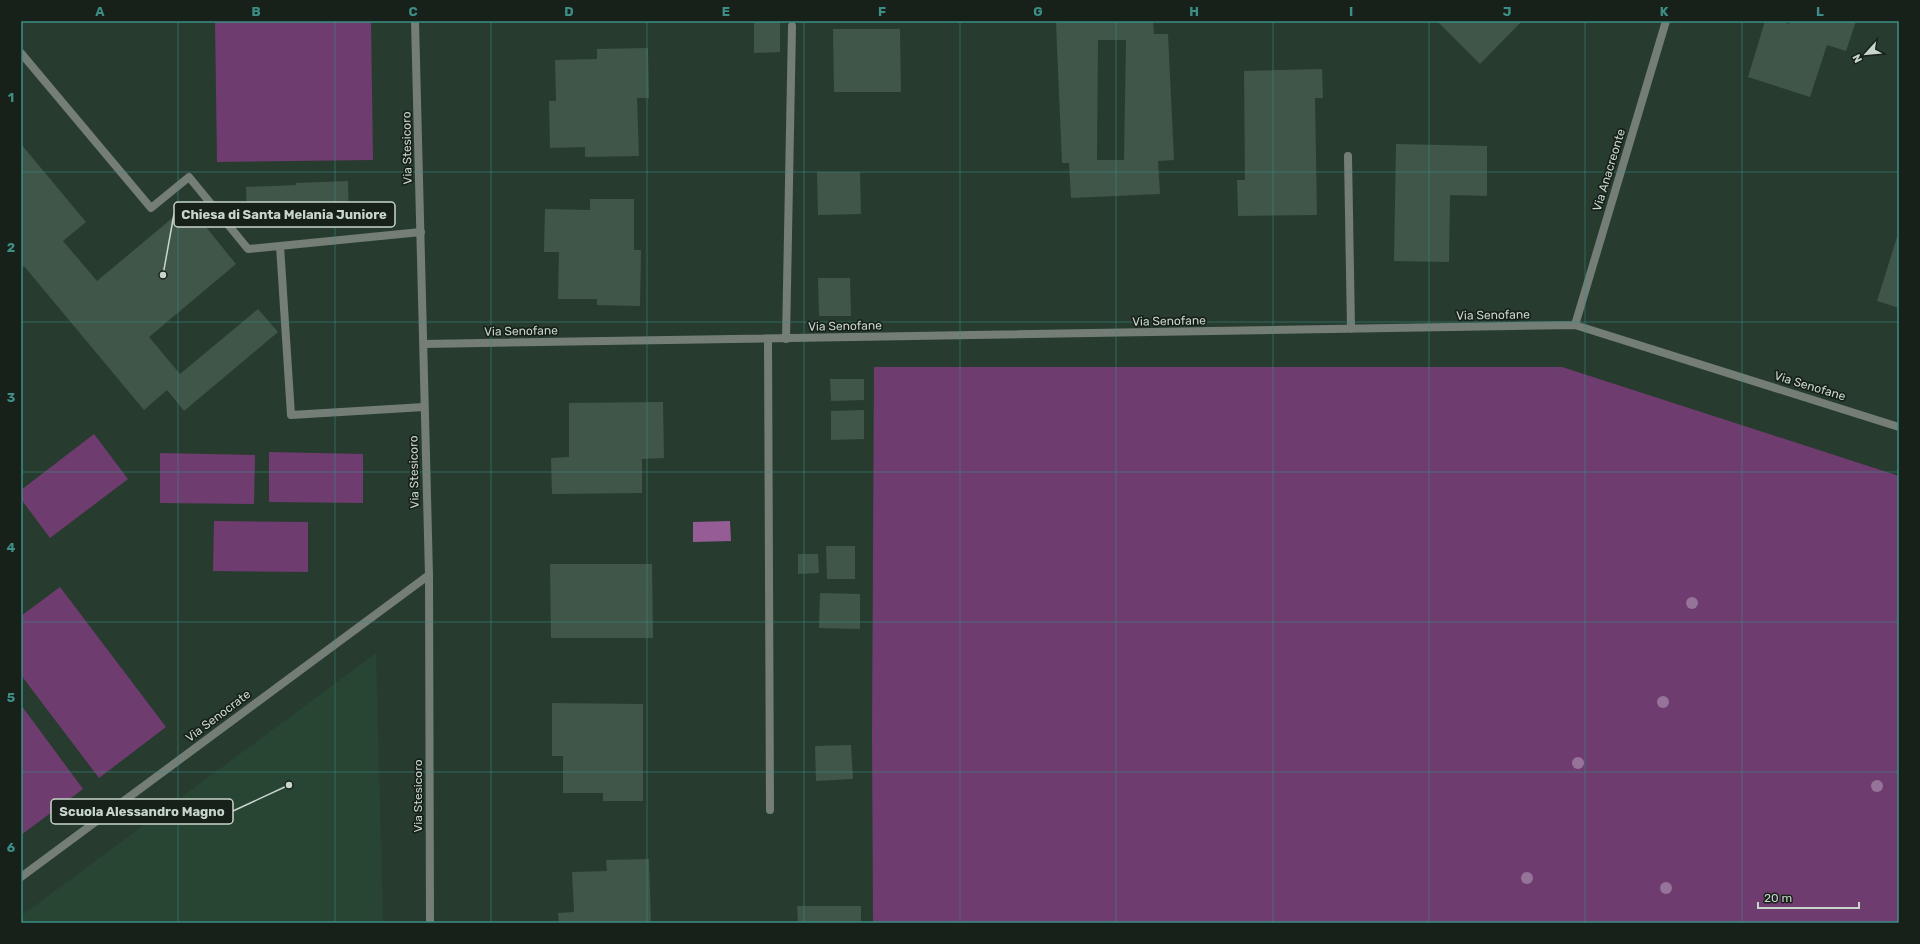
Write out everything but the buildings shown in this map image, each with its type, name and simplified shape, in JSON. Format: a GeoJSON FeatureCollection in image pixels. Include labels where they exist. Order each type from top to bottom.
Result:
{"type":"FeatureCollection","features":[{"type":"Feature","properties":{"kind":"street","name":"Via Stesicoro"},"geometry":{"type":"LineString","coordinates":[[415,21],[429,575],[430,923]]}},
{"type":"Feature","properties":{"kind":"street","name":"Via Anacreonte"},"geometry":{"type":"LineString","coordinates":[[1575,325],[1666,21]]}},
{"type":"Feature","properties":{"kind":"street"},"geometry":{"type":"LineString","coordinates":[[786,339],[792,26]]}},
{"type":"Feature","properties":{"kind":"street"},"geometry":{"type":"LineString","coordinates":[[21,53],[151,208],[189,177],[248,248],[421,232]]}},
{"type":"Feature","properties":{"kind":"street"},"geometry":{"type":"LineString","coordinates":[[1348,156],[1351,329]]}},
{"type":"Feature","properties":{"kind":"street"},"geometry":{"type":"LineString","coordinates":[[280,246],[291,415],[424,407]]}},
{"type":"Feature","properties":{"kind":"street","name":"Via Senofane"},"geometry":{"type":"LineString","coordinates":[[424,344],[768,340],[1575,325],[1899,427]]}},
{"type":"Feature","properties":{"kind":"street"},"geometry":{"type":"LineString","coordinates":[[768,340],[770,810]]}},
{"type":"Feature","properties":{"kind":"street","name":"Via Senocrate"},"geometry":{"type":"LineString","coordinates":[[21,877],[429,575]]}},
{"type":"Feature","properties":{"kind":"shaded area"},"geometry":{"type":"Polygon","coordinates":[[[215,21],[371,21],[373,160],[217,162],[215,21]]]}},
{"type":"Feature","properties":{"kind":"shaded area"},"geometry":{"type":"Polygon","coordinates":[[[874,367],[1562,367],[1899,476],[1899,923],[873,923],[872,735],[874,367]]]}},
{"type":"Feature","properties":{"kind":"shaded area"},"geometry":{"type":"Polygon","coordinates":[[[94,434],[128,479],[50,538],[21,499],[21,490],[94,434]]]}},
{"type":"Feature","properties":{"kind":"shaded area"},"geometry":{"type":"Polygon","coordinates":[[[269,452],[363,454],[363,503],[269,502],[269,452]]]}},
{"type":"Feature","properties":{"kind":"shaded area"},"geometry":{"type":"Polygon","coordinates":[[[160,453],[255,455],[254,504],[160,503],[160,453]]]}},
{"type":"Feature","properties":{"kind":"shaded area"},"geometry":{"type":"Polygon","coordinates":[[[214,521],[308,522],[308,572],[213,571],[214,521]]]}},
{"type":"Feature","properties":{"kind":"shaded area"},"geometry":{"type":"Polygon","coordinates":[[[730,521],[731,541],[693,542],[693,522],[730,521]]]}},
{"type":"Feature","properties":{"kind":"shaded area"},"geometry":{"type":"Polygon","coordinates":[[[60,587],[166,727],[99,778],[21,675],[21,616],[60,587]]]}},
{"type":"Feature","properties":{"kind":"shaded area"},"geometry":{"type":"Polygon","coordinates":[[[376,653],[383,923],[21,923],[21,916],[376,653]]]}},
{"type":"Feature","properties":{"kind":"shaded area"},"geometry":{"type":"Polygon","coordinates":[[[21,705],[83,789],[21,835],[21,705]]]}},
{"type":"Feature","properties":{"kind":"place","name":"Chiesa di Santa Melania Juniore"},"geometry":{"type":"Point","coordinates":[163,275]}},
{"type":"Feature","properties":{"kind":"place","name":"Scuola Alessandro Magno"},"geometry":{"type":"Point","coordinates":[289,785]}}]}
